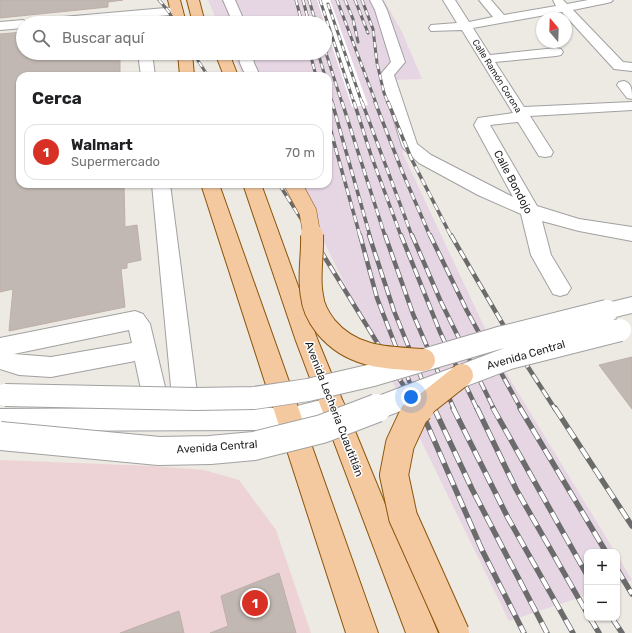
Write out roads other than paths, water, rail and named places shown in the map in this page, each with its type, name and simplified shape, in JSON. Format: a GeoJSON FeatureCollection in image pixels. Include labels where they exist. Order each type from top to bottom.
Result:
{"type":"FeatureCollection","features":[{"type":"Feature","properties":{"kind":"main road"},"geometry":{"type":"LineString","coordinates":[[194,5],[197,16]]}},
{"type":"Feature","properties":{"kind":"main road"},"geometry":{"type":"LineString","coordinates":[[194,5],[203,16]]}},
{"type":"Feature","properties":{"kind":"main road"},"geometry":{"type":"LineString","coordinates":[[186,60],[187,72]]}},
{"type":"Feature","properties":{"kind":"main road"},"geometry":{"type":"LineString","coordinates":[[225,60],[229,72]]}},
{"type":"Feature","properties":{"kind":"main road"},"geometry":{"type":"LineString","coordinates":[[211,188],[362,633]]}},
{"type":"Feature","properties":{"kind":"main road","name":"Avenida Lecheria Cuautitlán"},"geometry":{"type":"LineString","coordinates":[[253,188],[307,341],[422,633]]}},
{"type":"Feature","properties":{"kind":"main road"},"geometry":{"type":"LineString","coordinates":[[295,188],[311,220],[313,233],[311,293],[318,317],[340,342],[353,349],[376,356],[424,360]]}},
{"type":"Feature","properties":{"kind":"main road"},"geometry":{"type":"LineString","coordinates":[[455,633],[403,517],[394,475],[400,444],[414,414],[428,400],[462,375]]}},
{"type":"Feature","properties":{"kind":"street"},"geometry":{"type":"LineString","coordinates":[[229,0],[235,16]]}},
{"type":"Feature","properties":{"kind":"street"},"geometry":{"type":"LineString","coordinates":[[376,0],[381,10],[398,62],[387,75],[410,146],[425,159],[494,195],[530,210],[575,224],[632,234]]}},
{"type":"Feature","properties":{"kind":"street","name":"Calle Ramón Corona"},"geometry":{"type":"LineString","coordinates":[[449,0],[545,152]]}},
{"type":"Feature","properties":{"kind":"street"},"geometry":{"type":"LineString","coordinates":[[485,0],[502,20]]}},
{"type":"Feature","properties":{"kind":"street"},"geometry":{"type":"LineString","coordinates":[[435,28],[466,26],[502,20],[562,4],[607,0]]}},
{"type":"Feature","properties":{"kind":"street"},"geometry":{"type":"LineString","coordinates":[[562,4],[627,67]]}},
{"type":"Feature","properties":{"kind":"street"},"geometry":{"type":"LineString","coordinates":[[120,16],[177,11]]}},
{"type":"Feature","properties":{"kind":"street"},"geometry":{"type":"LineString","coordinates":[[0,26],[16,25]]}},
{"type":"Feature","properties":{"kind":"street"},"geometry":{"type":"LineString","coordinates":[[487,59],[556,52]]}},
{"type":"Feature","properties":{"kind":"street"},"geometry":{"type":"LineString","coordinates":[[147,60],[148,72]]}},
{"type":"Feature","properties":{"kind":"street"},"geometry":{"type":"LineString","coordinates":[[246,60],[251,72]]}},
{"type":"Feature","properties":{"kind":"street"},"geometry":{"type":"LineString","coordinates":[[521,114],[632,106]]}},
{"type":"Feature","properties":{"kind":"street","name":"Calle Bondojo"},"geometry":{"type":"LineString","coordinates":[[521,114],[483,121],[482,125],[530,210],[541,255],[560,288]]}},
{"type":"Feature","properties":{"kind":"street"},"geometry":{"type":"LineString","coordinates":[[160,188],[188,419]]}},
{"type":"Feature","properties":{"kind":"street","name":"Avenida Central"},"geometry":{"type":"LineString","coordinates":[[0,436],[158,451],[210,450],[254,446],[322,429],[509,358],[619,323],[632,305]]}},
{"type":"Feature","properties":{"kind":"street"},"geometry":{"type":"LineString","coordinates":[[0,347],[135,320],[139,324],[160,420]]}},
{"type":"Feature","properties":{"kind":"street","name":"Avenida Central"},"geometry":{"type":"LineString","coordinates":[[2,394],[196,399],[254,398],[308,390],[374,375],[499,338],[619,323]]}},
{"type":"Feature","properties":{"kind":"street"},"geometry":{"type":"LineString","coordinates":[[0,359],[19,365],[51,367],[145,350]]}},
{"type":"Feature","properties":{"kind":"street"},"geometry":{"type":"LineString","coordinates":[[0,420],[290,419],[334,408]]}},
{"type":"Feature","properties":{"kind":"railway"},"geometry":{"type":"LineString","coordinates":[[159,0],[171,16]]}},
{"type":"Feature","properties":{"kind":"railway"},"geometry":{"type":"LineString","coordinates":[[296,0],[300,16]]}},
{"type":"Feature","properties":{"kind":"railway"},"geometry":{"type":"LineString","coordinates":[[303,0],[307,16]]}},
{"type":"Feature","properties":{"kind":"railway"},"geometry":{"type":"LineString","coordinates":[[309,0],[314,16]]}},
{"type":"Feature","properties":{"kind":"railway"},"geometry":{"type":"LineString","coordinates":[[320,0],[325,16]]}},
{"type":"Feature","properties":{"kind":"railway"},"geometry":{"type":"LineString","coordinates":[[337,0],[376,103]]}},
{"type":"Feature","properties":{"kind":"railway"},"geometry":{"type":"LineString","coordinates":[[345,0],[353,19],[358,42]]}},
{"type":"Feature","properties":{"kind":"railway"},"geometry":{"type":"LineString","coordinates":[[355,0],[368,33]]}},
{"type":"Feature","properties":{"kind":"railway"},"geometry":{"type":"LineString","coordinates":[[362,0],[373,29],[377,63],[384,93],[388,103]]}},
{"type":"Feature","properties":{"kind":"railway"},"geometry":{"type":"LineString","coordinates":[[328,4],[362,103]]}},
{"type":"Feature","properties":{"kind":"railway"},"geometry":{"type":"LineString","coordinates":[[332,36],[354,103]]}},
{"type":"Feature","properties":{"kind":"railway"},"geometry":{"type":"LineString","coordinates":[[198,60],[205,72]]}},
{"type":"Feature","properties":{"kind":"railway"},"geometry":{"type":"LineString","coordinates":[[312,60],[315,72]]}},
{"type":"Feature","properties":{"kind":"railway"},"geometry":{"type":"LineString","coordinates":[[320,60],[324,72]]}},
{"type":"Feature","properties":{"kind":"railway"},"geometry":{"type":"LineString","coordinates":[[328,60],[342,103]]}},
{"type":"Feature","properties":{"kind":"railway"},"geometry":{"type":"LineString","coordinates":[[332,102],[370,236]]}},
{"type":"Feature","properties":{"kind":"railway"},"geometry":{"type":"LineString","coordinates":[[342,102],[385,236]]}},
{"type":"Feature","properties":{"kind":"railway"},"geometry":{"type":"LineString","coordinates":[[354,102],[371,155],[401,236]]}},
{"type":"Feature","properties":{"kind":"railway"},"geometry":{"type":"LineString","coordinates":[[362,102],[412,236]]}},
{"type":"Feature","properties":{"kind":"railway"},"geometry":{"type":"LineString","coordinates":[[375,102],[402,171],[430,236]]}},
{"type":"Feature","properties":{"kind":"railway"},"geometry":{"type":"LineString","coordinates":[[388,102],[411,158],[451,236]]}},
{"type":"Feature","properties":{"kind":"railway"},"geometry":{"type":"LineString","coordinates":[[332,135],[360,236]]}},
{"type":"Feature","properties":{"kind":"railway"},"geometry":{"type":"LineString","coordinates":[[282,188],[312,236]]}},
{"type":"Feature","properties":{"kind":"railway"},"geometry":{"type":"LineString","coordinates":[[311,235],[410,396]]}},
{"type":"Feature","properties":{"kind":"railway"},"geometry":{"type":"LineString","coordinates":[[360,235],[377,298],[420,409]]}},
{"type":"Feature","properties":{"kind":"railway"},"geometry":{"type":"LineString","coordinates":[[369,235],[394,311],[434,409]]}},
{"type":"Feature","properties":{"kind":"railway"},"geometry":{"type":"LineString","coordinates":[[385,235],[413,314],[454,409]]}},
{"type":"Feature","properties":{"kind":"railway"},"geometry":{"type":"LineString","coordinates":[[401,235],[440,332],[477,409]]}},
{"type":"Feature","properties":{"kind":"railway"},"geometry":{"type":"LineString","coordinates":[[412,235],[441,302],[494,409]]}},
{"type":"Feature","properties":{"kind":"railway"},"geometry":{"type":"LineString","coordinates":[[430,235],[467,311],[521,409]]}},
{"type":"Feature","properties":{"kind":"railway"},"geometry":{"type":"LineString","coordinates":[[451,235],[526,364],[555,409]]}},
{"type":"Feature","properties":{"kind":"railway"},"geometry":{"type":"LineString","coordinates":[[420,408],[482,550],[524,633]]}},
{"type":"Feature","properties":{"kind":"railway"},"geometry":{"type":"LineString","coordinates":[[434,408],[472,489],[547,633]]}},
{"type":"Feature","properties":{"kind":"railway"},"geometry":{"type":"LineString","coordinates":[[453,408],[508,518],[573,633]]}},
{"type":"Feature","properties":{"kind":"railway"},"geometry":{"type":"LineString","coordinates":[[477,408],[516,489],[584,608]]}},
{"type":"Feature","properties":{"kind":"railway"},"geometry":{"type":"LineString","coordinates":[[493,408],[584,570]]}},
{"type":"Feature","properties":{"kind":"railway"},"geometry":{"type":"LineString","coordinates":[[520,408],[604,549]]}},
{"type":"Feature","properties":{"kind":"railway"},"geometry":{"type":"LineString","coordinates":[[555,408],[632,526]]}},
{"type":"Feature","properties":{"kind":"railway"},"geometry":{"type":"LineString","coordinates":[[620,574],[632,594]]}},
{"type":"Feature","properties":{"kind":"railway"},"geometry":{"type":"LineString","coordinates":[[592,621],[599,633]]}},
{"type":"Feature","properties":{"kind":"railway"},"geometry":{"type":"LineString","coordinates":[[614,621],[622,633]]}},
{"type":"Feature","properties":{"kind":"place","name":"Walmart"},"geometry":{"type":"Point","coordinates":[255,603]}}]}
